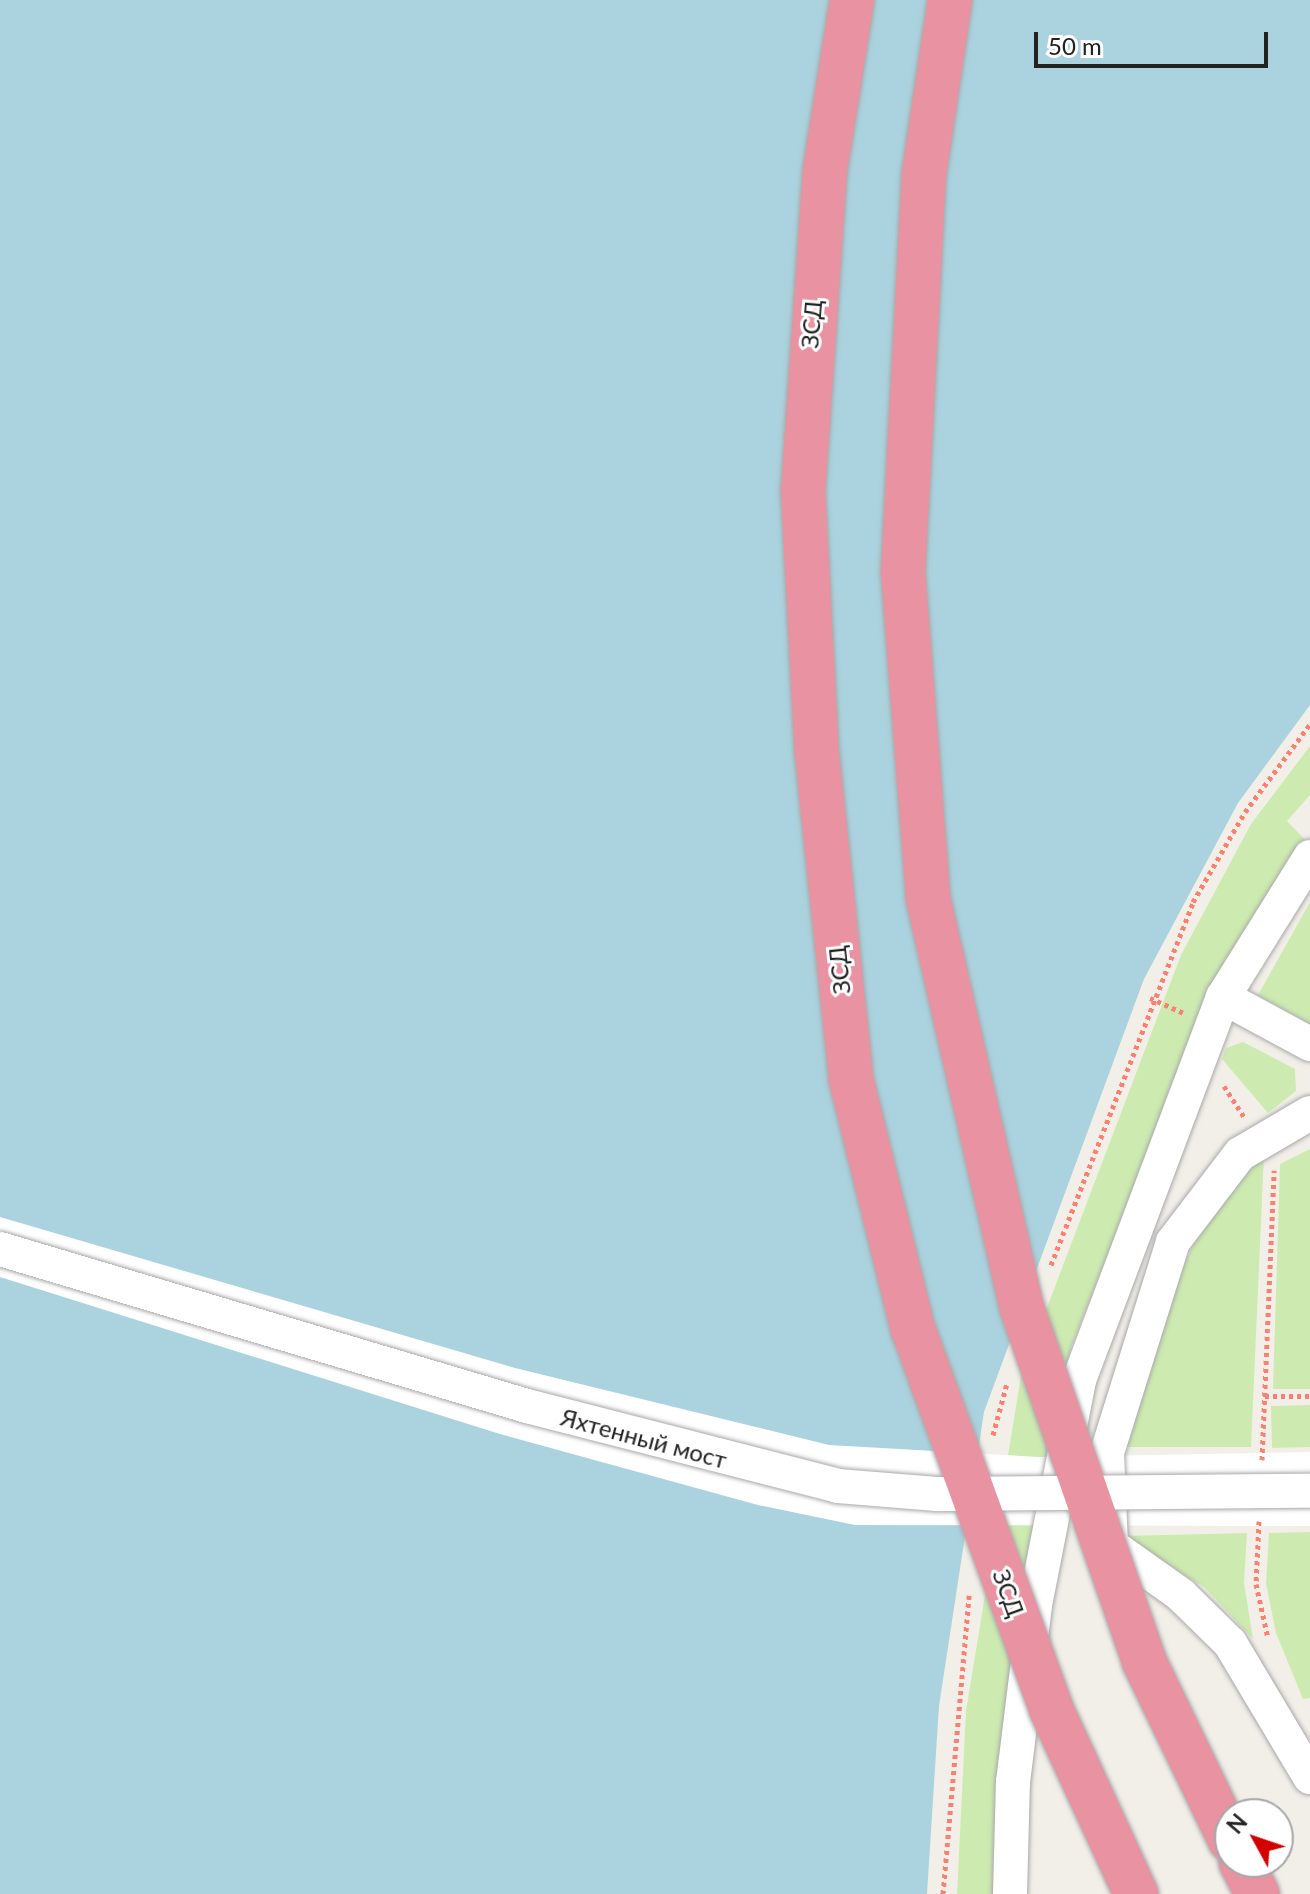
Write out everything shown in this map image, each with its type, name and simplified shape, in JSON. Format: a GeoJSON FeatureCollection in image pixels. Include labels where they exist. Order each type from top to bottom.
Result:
{"type":"FeatureCollection","features":[{"type":"Feature","properties":{"kind":"highway","name":"ЗСД"},"geometry":{"type":"LineString","coordinates":[[852,0],[825,170],[803,490],[819,769],[851,1079],[913,1329],[1051,1709],[1136,1894]]}},
{"type":"Feature","properties":{"kind":"highway"},"geometry":{"type":"LineString","coordinates":[[950,0],[924,173],[903,571],[928,898],[1022,1308],[1144,1661],[1214,1807]]}},
{"type":"Feature","properties":{"kind":"street"},"geometry":{"type":"LineString","coordinates":[[1010,1894],[1013,1782],[1035,1605],[1079,1380],[1223,997],[1310,857]]}},
{"type":"Feature","properties":{"kind":"street"},"geometry":{"type":"LineString","coordinates":[[1223,997],[1310,1044]]}},
{"type":"Feature","properties":{"kind":"street"},"geometry":{"type":"LineString","coordinates":[[1310,1113],[1240,1154],[1173,1242],[1107,1453],[1111,1545],[1181,1595],[1230,1643],[1310,1777]]}},
{"type":"Feature","properties":{"kind":"street","name":"Яхтенный мост"},"geometry":{"type":"LineString","coordinates":[[0,1249],[527,1406],[838,1486],[937,1494],[1310,1491]]}},
{"type":"Feature","properties":{"kind":"path"},"geometry":{"type":"LineString","coordinates":[[1046,1278],[1193,902],[1245,812],[1310,724]]}},
{"type":"Feature","properties":{"kind":"path"},"geometry":{"type":"LineString","coordinates":[[1261,1472],[1274,1157]]}},
{"type":"Feature","properties":{"kind":"path"},"geometry":{"type":"LineString","coordinates":[[992,1440],[1013,1367]]}},
{"type":"Feature","properties":{"kind":"path"},"geometry":{"type":"LineString","coordinates":[[1265,1396],[1310,1396]]}},
{"type":"Feature","properties":{"kind":"path"},"geometry":{"type":"LineString","coordinates":[[1260,1503],[1256,1584],[1271,1646]]}},
{"type":"Feature","properties":{"kind":"path"},"geometry":{"type":"LineString","coordinates":[[943,1894],[970,1588]]}},
{"type":"Feature","properties":{"kind":"green space"},"geometry":{"type":"Polygon","coordinates":[[[1310,746],[1310,795],[1287,821],[1310,845],[1156,1135],[1071,1347],[1027,1581],[1000,1894],[957,1894],[966,1711],[1021,1376],[1181,955],[1251,824],[1310,746]]]}},
{"type":"Feature","properties":{"kind":"green space"},"geometry":{"type":"Polygon","coordinates":[[[1310,902],[1310,1024],[1258,995],[1310,902]]]}},
{"type":"Feature","properties":{"kind":"green space"},"geometry":{"type":"Polygon","coordinates":[[[1243,1042],[1295,1069],[1296,1091],[1268,1113],[1222,1059],[1226,1048],[1243,1042]]]}},
{"type":"Feature","properties":{"kind":"green space"},"geometry":{"type":"Polygon","coordinates":[[[1310,1149],[1310,1389],[1273,1389],[1280,1164],[1310,1149]]]}},
{"type":"Feature","properties":{"kind":"green space"},"geometry":{"type":"Polygon","coordinates":[[[1264,1155],[1251,1447],[1127,1447],[1179,1275],[1206,1218],[1264,1155]]]}},
{"type":"Feature","properties":{"kind":"green space"},"geometry":{"type":"Polygon","coordinates":[[[1310,1405],[1310,1447],[1272,1448],[1271,1406],[1310,1405]]]}},
{"type":"Feature","properties":{"kind":"green space"},"geometry":{"type":"Polygon","coordinates":[[[1310,1532],[1310,1698],[1303,1699],[1276,1633],[1266,1584],[1269,1533],[1310,1532]]]}},
{"type":"Feature","properties":{"kind":"green space"},"geometry":{"type":"Polygon","coordinates":[[[1247,1533],[1244,1583],[1253,1639],[1204,1587],[1122,1536],[1247,1533]]]}},
{"type":"Feature","properties":{"kind":"water"},"geometry":{"type":"Polygon","coordinates":[[[0,0],[1310,0],[1310,705],[1238,803],[1144,979],[984,1412],[939,1706],[927,1894],[0,1894],[0,0]]]}},
{"type":"Feature","properties":{"kind":"pier"},"geometry":{"type":"Polygon","coordinates":[[[0,1217],[515,1368],[829,1445],[1038,1457],[1310,1452],[1310,1526],[855,1525],[758,1505],[500,1434],[0,1277],[0,1217]]]}}]}
